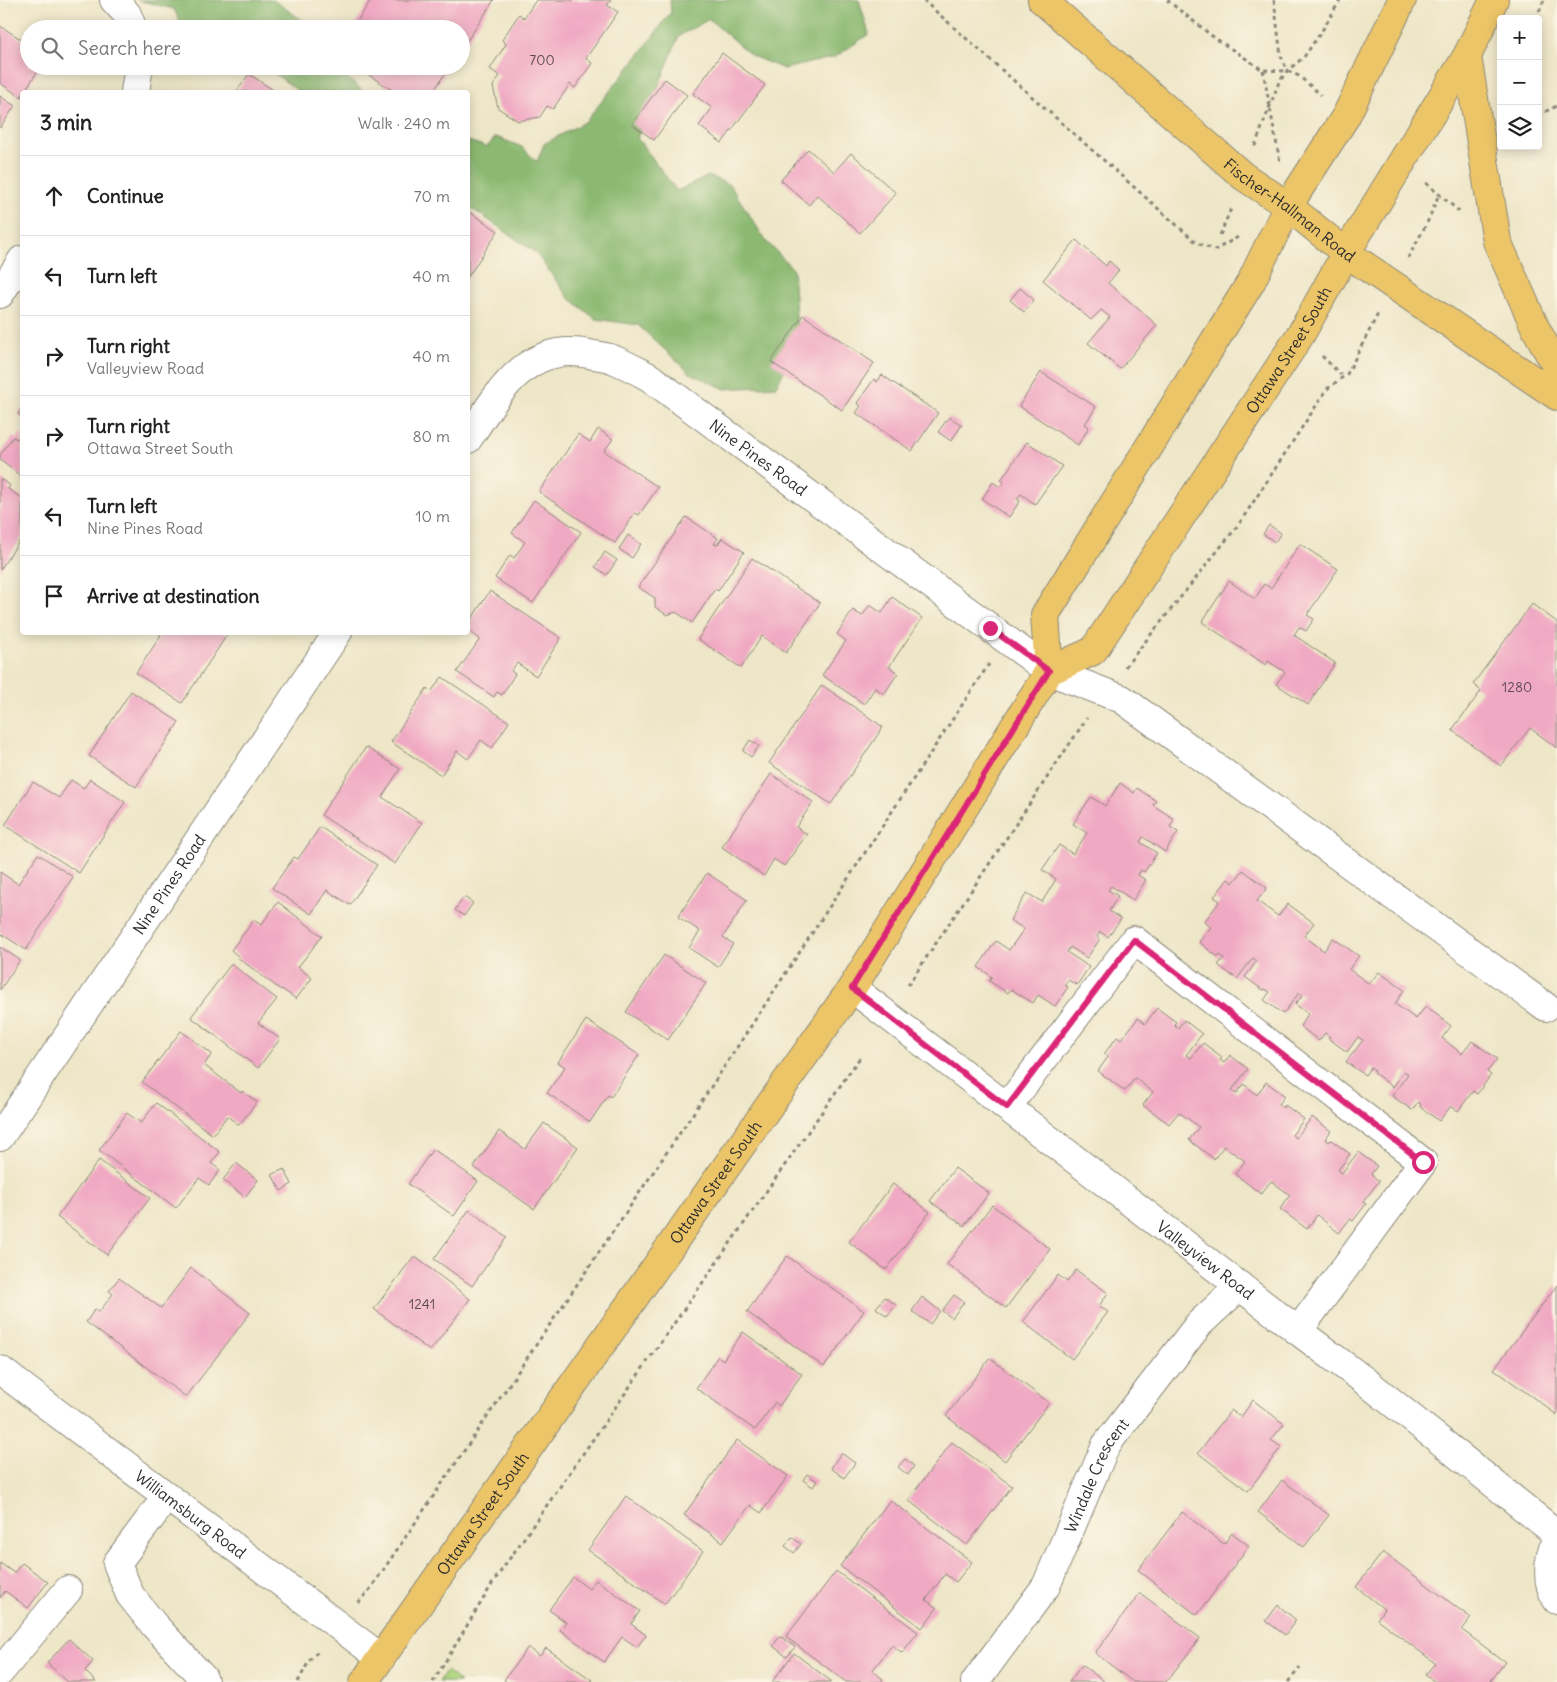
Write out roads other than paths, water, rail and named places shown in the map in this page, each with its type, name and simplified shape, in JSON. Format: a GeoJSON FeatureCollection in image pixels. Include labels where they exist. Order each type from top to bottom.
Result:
{"type":"FeatureCollection","features":[{"type":"Feature","properties":{"kind":"main road","name":"Fischer-Hallman Road"},"geometry":{"type":"LineString","coordinates":[[1042,0],[1243,176],[1288,206],[1346,253],[1557,396]]}},
{"type":"Feature","properties":{"kind":"main road"},"geometry":{"type":"LineString","coordinates":[[1049,671],[1045,615],[1251,282],[1288,206],[1346,116],[1402,0]]}},
{"type":"Feature","properties":{"kind":"main road","name":"Ottawa Street South"},"geometry":{"type":"LineString","coordinates":[[364,1682],[852,988],[1049,671],[1093,651],[1300,334],[1346,253],[1467,56],[1494,0]]}},
{"type":"Feature","properties":{"kind":"main road"},"geometry":{"type":"LineString","coordinates":[[1467,56],[1497,241],[1535,327],[1557,368]]}},
{"type":"Feature","properties":{"kind":"street"},"geometry":{"type":"LineString","coordinates":[[114,0],[127,14],[129,20]]}},
{"type":"Feature","properties":{"kind":"street"},"geometry":{"type":"LineString","coordinates":[[135,90],[138,75]]}},
{"type":"Feature","properties":{"kind":"street"},"geometry":{"type":"LineString","coordinates":[[0,294],[20,263]]}},
{"type":"Feature","properties":{"kind":"street","name":"Nine Pines Road"},"geometry":{"type":"LineString","coordinates":[[470,436],[488,409],[518,371],[542,356],[574,351],[613,359],[649,377],[1049,671],[1122,699],[1546,1007]]}},
{"type":"Feature","properties":{"kind":"street","name":"Nine Pines Road"},"geometry":{"type":"LineString","coordinates":[[0,1137],[336,635]]}},
{"type":"Feature","properties":{"kind":"street"},"geometry":{"type":"LineString","coordinates":[[1007,1107],[1134,940],[1423,1162],[1298,1331]]}},
{"type":"Feature","properties":{"kind":"street","name":"Valleyview Road"},"geometry":{"type":"LineString","coordinates":[[852,988],[1369,1384],[1557,1535],[1550,1554],[1549,1575],[1557,1600]]}},
{"type":"Feature","properties":{"kind":"street","name":"Windale Crescent"},"geometry":{"type":"LineString","coordinates":[[975,1682],[1046,1586],[1106,1445],[1199,1324],[1240,1286]]}},
{"type":"Feature","properties":{"kind":"street","name":"Williamsburg Road"},"geometry":{"type":"LineString","coordinates":[[0,1370],[381,1658]]}},
{"type":"Feature","properties":{"kind":"street"},"geometry":{"type":"LineString","coordinates":[[167,1496],[117,1563],[130,1595],[154,1625],[203,1678],[204,1682]]}},
{"type":"Feature","properties":{"kind":"street"},"geometry":{"type":"LineString","coordinates":[[0,1672],[68,1590]]}}]}
